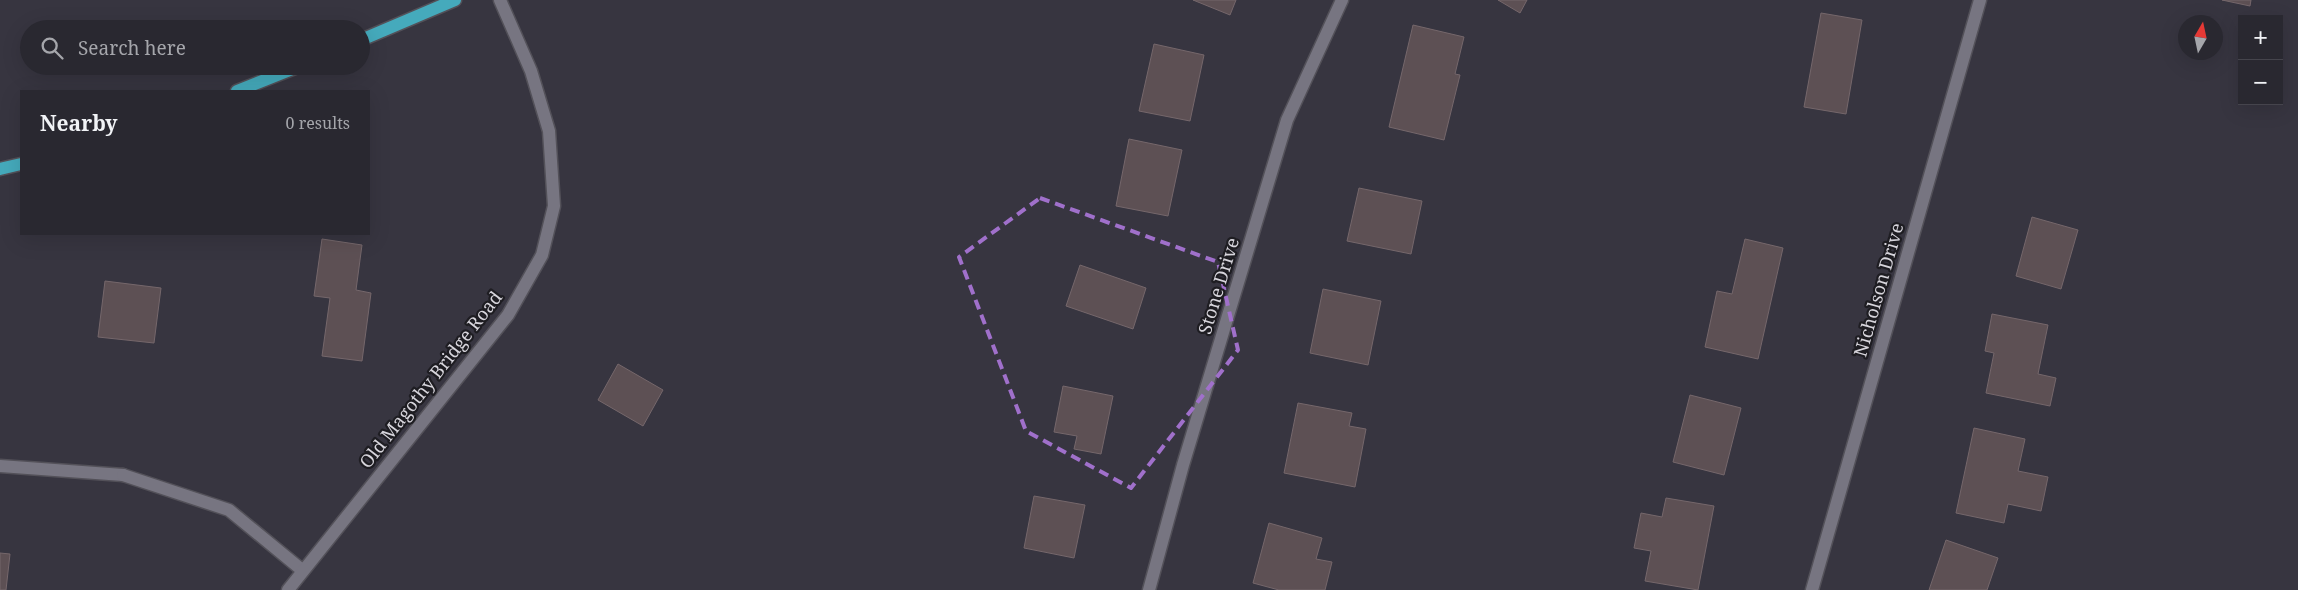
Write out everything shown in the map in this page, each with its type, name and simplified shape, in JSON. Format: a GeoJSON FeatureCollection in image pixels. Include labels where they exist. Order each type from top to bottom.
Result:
{"type":"FeatureCollection","features":[{"type":"Feature","properties":{"kind":"main road"},"geometry":{"type":"LineString","coordinates":[[370,36],[455,0]]}},
{"type":"Feature","properties":{"kind":"main road"},"geometry":{"type":"LineString","coordinates":[[240,90],[278,75]]}},
{"type":"Feature","properties":{"kind":"main road"},"geometry":{"type":"LineString","coordinates":[[0,169],[20,164]]}},
{"type":"Feature","properties":{"kind":"street","name":"Old Magothy Bridge Road"},"geometry":{"type":"LineString","coordinates":[[288,590],[302,570],[508,315],[542,255],[554,206],[549,131],[531,71],[500,0]]}},
{"type":"Feature","properties":{"kind":"street","name":"Stone Drive"},"geometry":{"type":"LineString","coordinates":[[1149,590],[1183,464],[1287,120],[1342,0]]}},
{"type":"Feature","properties":{"kind":"street","name":"Nicholson Drive"},"geometry":{"type":"LineString","coordinates":[[1812,590],[1980,0]]}},
{"type":"Feature","properties":{"kind":"street"},"geometry":{"type":"LineString","coordinates":[[0,466],[123,475],[229,510],[302,570]]}},
{"type":"Feature","properties":{"kind":"highlighted area"},"geometry":{"type":"Polygon","coordinates":[[[1040,198],[1218,262],[1238,350],[1131,488],[1026,431],[959,257],[1040,198]]]}},
{"type":"Feature","properties":{"kind":"building"},"geometry":{"type":"Polygon","coordinates":[[[1193,0],[1236,0],[1230,15],[1193,0]]]}},
{"type":"Feature","properties":{"kind":"building"},"geometry":{"type":"Polygon","coordinates":[[[1498,0],[1527,0],[1520,13],[1498,0]]]}},
{"type":"Feature","properties":{"kind":"building"},"geometry":{"type":"Polygon","coordinates":[[[2222,0],[2251,0],[2250,6],[2222,0]]]}},
{"type":"Feature","properties":{"kind":"building"},"geometry":{"type":"Polygon","coordinates":[[[1821,13],[1862,20],[1846,114],[1804,107],[1821,13]]]}},
{"type":"Feature","properties":{"kind":"building"},"geometry":{"type":"Polygon","coordinates":[[[1413,25],[1464,37],[1455,74],[1460,75],[1444,140],[1389,127],[1413,25]]]}},
{"type":"Feature","properties":{"kind":"building"},"geometry":{"type":"Polygon","coordinates":[[[1154,44],[1204,55],[1190,121],[1139,111],[1154,44]]]}},
{"type":"Feature","properties":{"kind":"building"},"geometry":{"type":"Polygon","coordinates":[[[1129,139],[1182,150],[1168,216],[1116,206],[1129,139]]]}},
{"type":"Feature","properties":{"kind":"building"},"geometry":{"type":"Polygon","coordinates":[[[1359,188],[1422,201],[1411,254],[1347,241],[1359,188]]]}},
{"type":"Feature","properties":{"kind":"building"},"geometry":{"type":"Polygon","coordinates":[[[2032,217],[2078,230],[2061,289],[2016,276],[2032,217]]]}},
{"type":"Feature","properties":{"kind":"building"},"geometry":{"type":"Polygon","coordinates":[[[322,239],[362,245],[356,290],[371,293],[362,361],[322,356],[330,298],[314,296],[322,239]]]}},
{"type":"Feature","properties":{"kind":"building"},"geometry":{"type":"Polygon","coordinates":[[[1745,239],[1783,248],[1758,359],[1705,347],[1717,291],[1732,294],[1745,239]]]}},
{"type":"Feature","properties":{"kind":"building"},"geometry":{"type":"Polygon","coordinates":[[[1080,265],[1146,288],[1133,329],[1066,306],[1080,265]]]}},
{"type":"Feature","properties":{"kind":"building"},"geometry":{"type":"Polygon","coordinates":[[[105,281],[161,288],[154,343],[98,337],[105,281]]]}},
{"type":"Feature","properties":{"kind":"building"},"geometry":{"type":"Polygon","coordinates":[[[1323,289],[1381,301],[1368,365],[1310,353],[1323,289]]]}},
{"type":"Feature","properties":{"kind":"building"},"geometry":{"type":"Polygon","coordinates":[[[1992,314],[2048,325],[2038,374],[2056,378],[2050,406],[1986,393],[1994,353],[1985,351],[1992,314]]]}},
{"type":"Feature","properties":{"kind":"building"},"geometry":{"type":"Polygon","coordinates":[[[618,364],[663,390],[643,426],[598,400],[618,364]]]}},
{"type":"Feature","properties":{"kind":"building"},"geometry":{"type":"Polygon","coordinates":[[[1063,386],[1113,396],[1101,454],[1074,449],[1077,436],[1054,432],[1063,386]]]}},
{"type":"Feature","properties":{"kind":"building"},"geometry":{"type":"Polygon","coordinates":[[[1690,395],[1741,408],[1724,475],[1673,462],[1690,395]]]}},
{"type":"Feature","properties":{"kind":"building"},"geometry":{"type":"Polygon","coordinates":[[[1298,403],[1352,413],[1349,426],[1366,429],[1355,487],[1284,473],[1298,403]]]}},
{"type":"Feature","properties":{"kind":"building"},"geometry":{"type":"Polygon","coordinates":[[[1974,428],[2025,439],[2018,471],[2048,477],[2041,511],[2008,504],[2004,523],[1956,513],[1974,428]]]}},
{"type":"Feature","properties":{"kind":"building"},"geometry":{"type":"Polygon","coordinates":[[[1034,496],[1085,505],[1074,558],[1024,548],[1034,496]]]}},
{"type":"Feature","properties":{"kind":"building"},"geometry":{"type":"Polygon","coordinates":[[[1666,498],[1714,506],[1698,590],[1645,581],[1651,551],[1634,548],[1641,513],[1662,517],[1666,498]]]}},
{"type":"Feature","properties":{"kind":"building"},"geometry":{"type":"Polygon","coordinates":[[[1269,523],[1322,538],[1316,559],[1332,562],[1325,590],[1279,590],[1253,583],[1269,523]]]}},
{"type":"Feature","properties":{"kind":"building"},"geometry":{"type":"Polygon","coordinates":[[[1946,540],[1998,558],[1987,590],[1929,590],[1946,540]]]}},
{"type":"Feature","properties":{"kind":"building"},"geometry":{"type":"Polygon","coordinates":[[[0,553],[10,554],[6,590],[0,590],[0,553]]]}}]}
